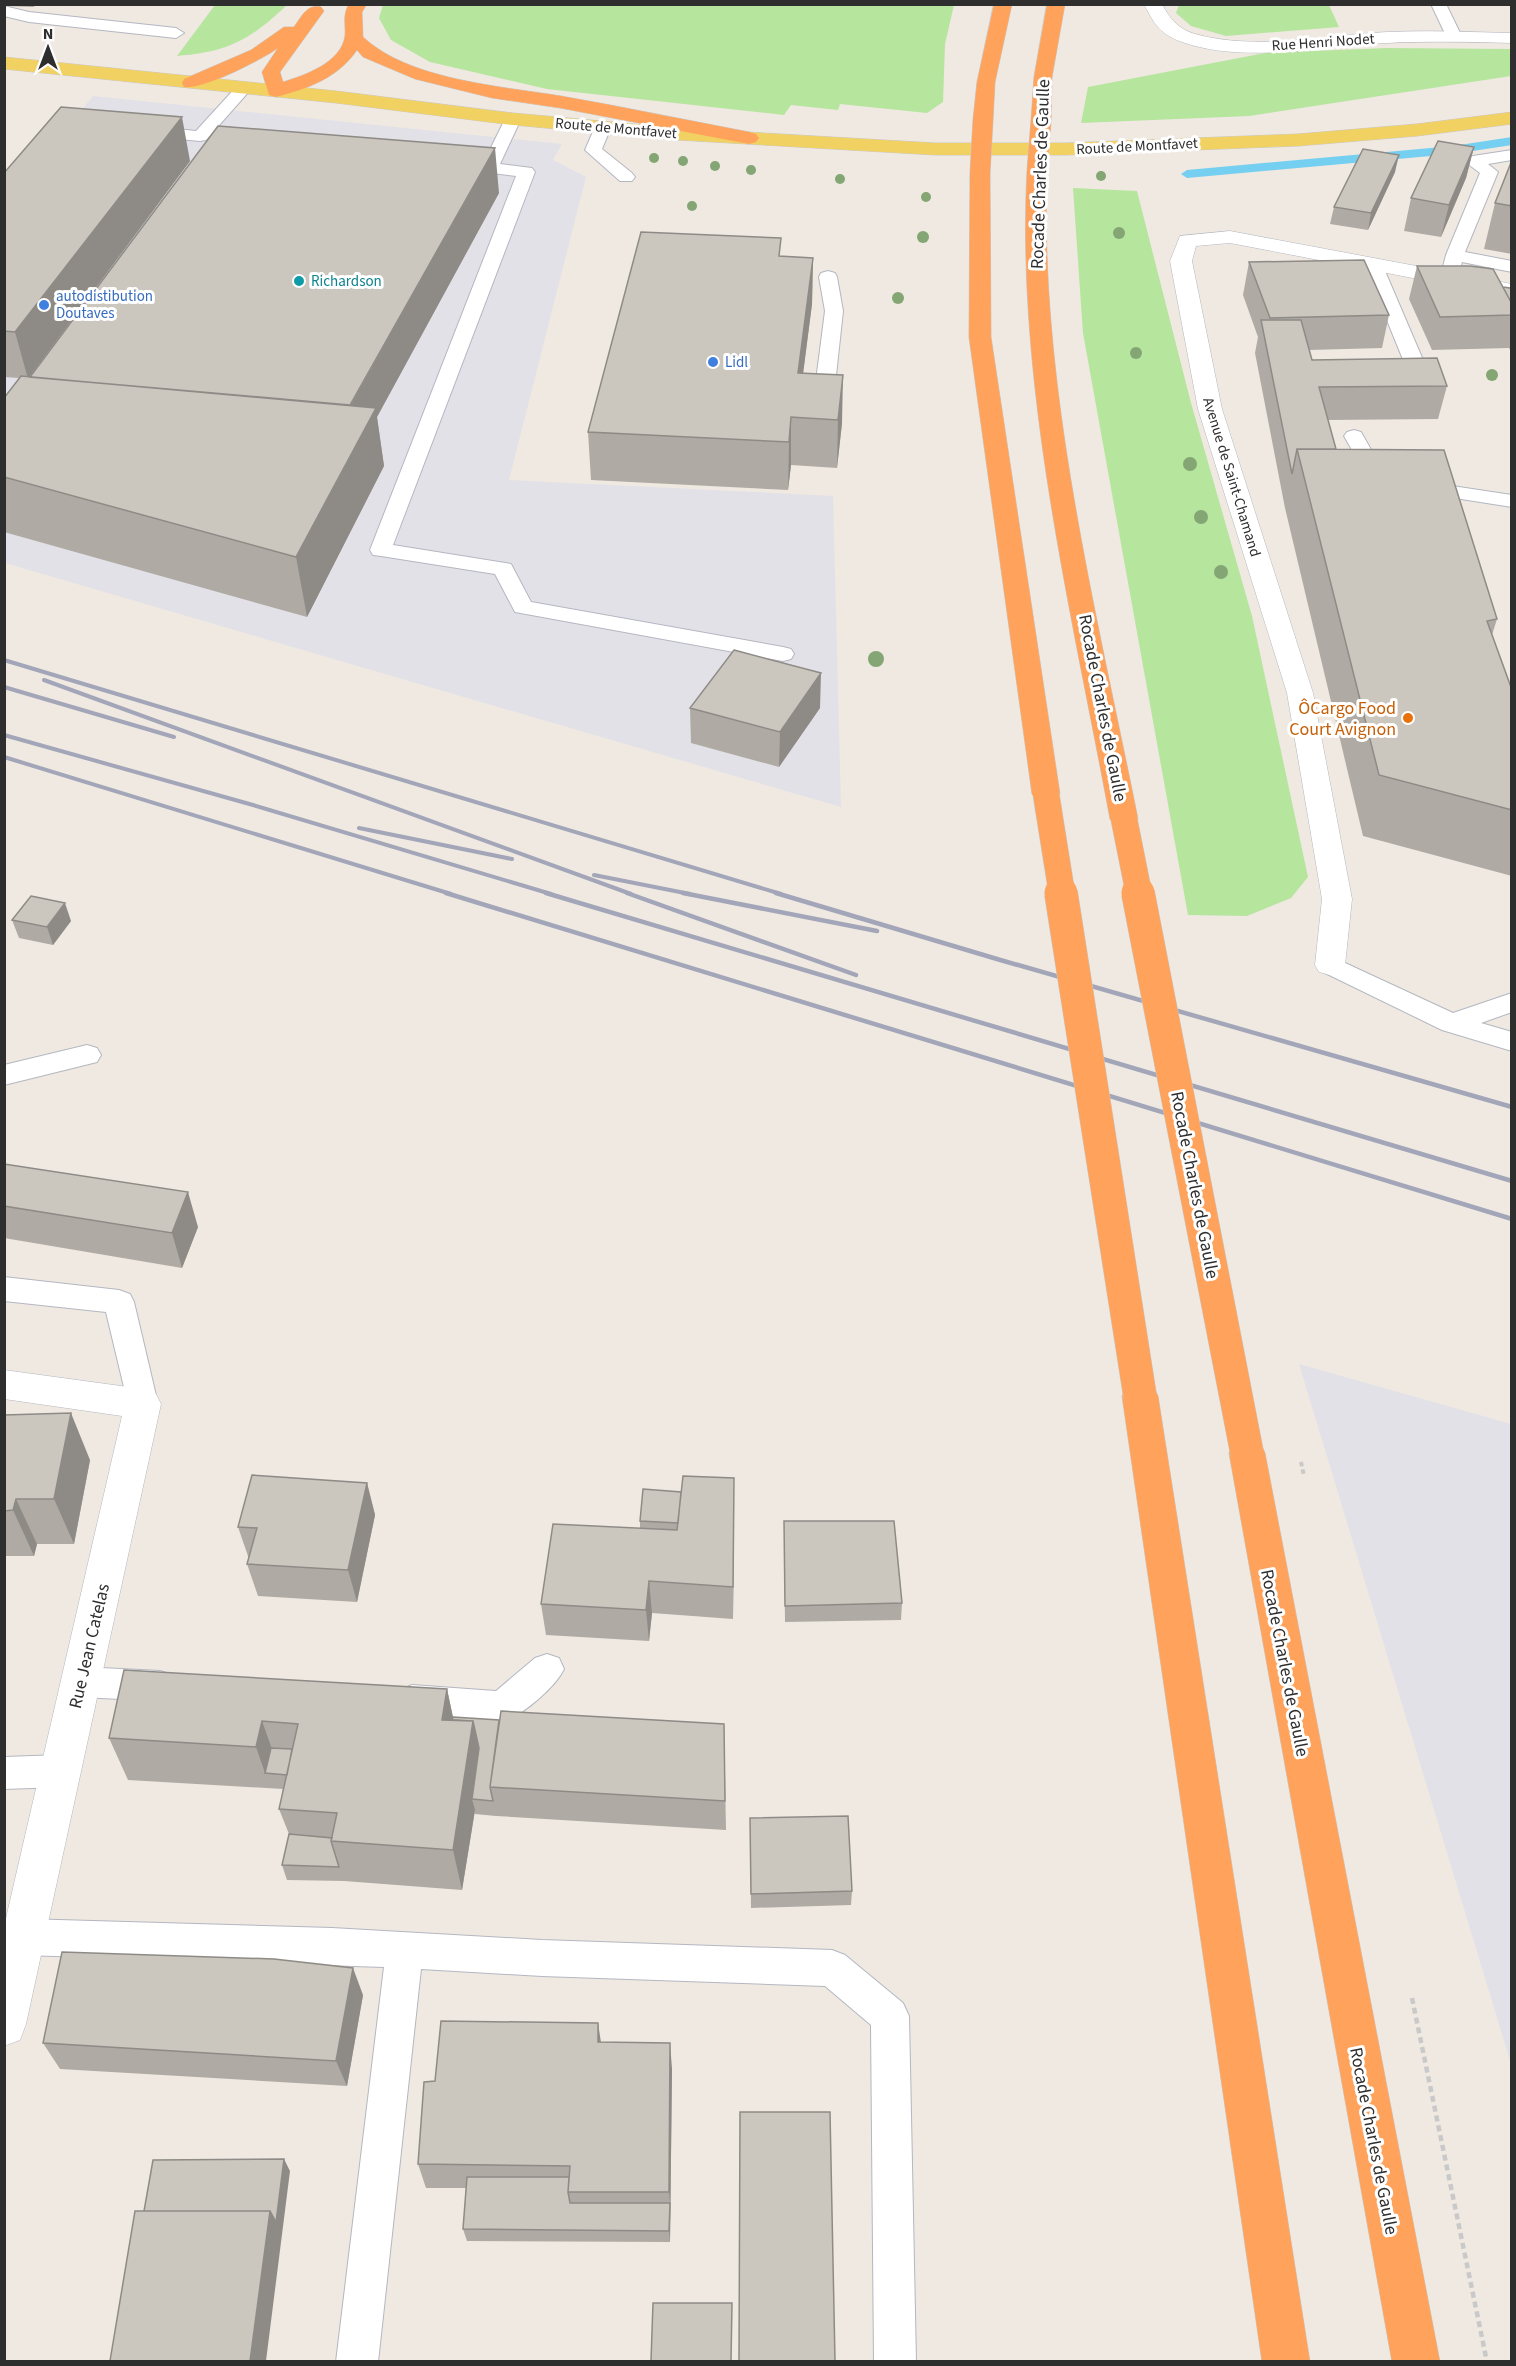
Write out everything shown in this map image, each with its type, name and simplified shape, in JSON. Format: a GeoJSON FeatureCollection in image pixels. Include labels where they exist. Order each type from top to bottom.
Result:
{"type":"FeatureCollection","features":[{"type":"Feature","properties":{"kind":"highway"},"geometry":{"type":"LineString","coordinates":[[318,8],[274,66],[271,72],[276,91],[322,74],[338,65],[347,54],[354,38],[353,12],[358,4]]}},
{"type":"Feature","properties":{"kind":"highway"},"geometry":{"type":"LineString","coordinates":[[1003,4],[986,82],[983,120],[980,173],[980,337],[1046,794],[1286,2361]]}},
{"type":"Feature","properties":{"kind":"highway","name":"Rocade Charles de Gaulle"},"geometry":{"type":"LineString","coordinates":[[1056,4],[1043,77],[1034,222],[1035,285],[1050,417],[1124,819],[1247,1453],[1416,2361]]}},
{"type":"Feature","properties":{"kind":"highway"},"geometry":{"type":"LineString","coordinates":[[191,83],[258,54],[318,8]]}},
{"type":"Feature","properties":{"kind":"highway"},"geometry":{"type":"LineString","coordinates":[[354,38],[370,53],[422,75],[492,92],[560,102],[749,138]]}},
{"type":"Feature","properties":{"kind":"main road","name":"Route de Montfavet"},"geometry":{"type":"LineString","coordinates":[[4,63],[276,91],[513,119],[749,138],[914,148],[1066,149],[1298,140],[1417,130],[1512,118]]}},
{"type":"Feature","properties":{"kind":"main road","name":"Route de Montfavet"},"geometry":{"type":"LineString","coordinates":[[1230,141],[1286,129],[1444,108]]}},
{"type":"Feature","properties":{"kind":"street","name":"Rue Henri Nodet"},"geometry":{"type":"LineString","coordinates":[[1153,4],[1156,17],[1179,35],[1200,42],[1231,47],[1260,47],[1387,37],[1512,38]]}},
{"type":"Feature","properties":{"kind":"street","name":"Avenue de Saint-Chamand"},"geometry":{"type":"LineString","coordinates":[[1330,965],[1337,899],[1300,693],[1210,410],[1181,261],[1187,240],[1230,237],[1373,264],[1452,266],[1512,291]]}},
{"type":"Feature","properties":{"kind":"street"},"geometry":{"type":"LineString","coordinates":[[4,1384],[143,1404]]}},
{"type":"Feature","properties":{"kind":"street","name":"Rue Jean Catelas"},"geometry":{"type":"LineString","coordinates":[[4,2024],[143,1404]]}},
{"type":"Feature","properties":{"kind":"lane"},"geometry":{"type":"LineString","coordinates":[[1438,4],[1454,37]]}},
{"type":"Feature","properties":{"kind":"lane"},"geometry":{"type":"LineString","coordinates":[[4,11],[29,17],[176,33]]}},
{"type":"Feature","properties":{"kind":"lane"},"geometry":{"type":"LineString","coordinates":[[133,130],[201,136],[244,88]]}},
{"type":"Feature","properties":{"kind":"lane"},"geometry":{"type":"LineString","coordinates":[[513,119],[490,168],[526,172],[381,550],[503,569],[523,607],[783,654]]}},
{"type":"Feature","properties":{"kind":"lane"},"geometry":{"type":"LineString","coordinates":[[603,127],[593,150],[626,177]]}},
{"type":"Feature","properties":{"kind":"lane"},"geometry":{"type":"LineString","coordinates":[[1512,155],[1473,161],[1489,172],[1452,266],[1512,267]]}},
{"type":"Feature","properties":{"kind":"lane"},"geometry":{"type":"LineString","coordinates":[[1372,368],[1416,367],[1373,264]]}},
{"type":"Feature","properties":{"kind":"lane"},"geometry":{"type":"LineString","coordinates":[[822,417],[834,312],[828,277]]}},
{"type":"Feature","properties":{"kind":"lane"},"geometry":{"type":"LineString","coordinates":[[1354,436],[1379,481],[1512,501]]}},
{"type":"Feature","properties":{"kind":"lane"},"geometry":{"type":"LineString","coordinates":[[1330,965],[1451,1023],[1512,1042]]}},
{"type":"Feature","properties":{"kind":"lane"},"geometry":{"type":"LineString","coordinates":[[1451,1023],[1512,1002]]}},
{"type":"Feature","properties":{"kind":"lane"},"geometry":{"type":"LineString","coordinates":[[4,1076],[87,1054]]}},
{"type":"Feature","properties":{"kind":"lane"},"geometry":{"type":"LineString","coordinates":[[4,1289],[118,1302],[143,1404]]}},
{"type":"Feature","properties":{"kind":"lane"},"geometry":{"type":"LineString","coordinates":[[385,1700],[502,1707],[547,1669]]}},
{"type":"Feature","properties":{"kind":"lane"},"geometry":{"type":"LineString","coordinates":[[81,1682],[187,1688]]}},
{"type":"Feature","properties":{"kind":"lane"},"geometry":{"type":"LineString","coordinates":[[4,1773],[61,1771]]}},
{"type":"Feature","properties":{"kind":"lane"},"geometry":{"type":"LineString","coordinates":[[24,1937],[320,1946],[832,1968],[890,2016],[896,2361]]}},
{"type":"Feature","properties":{"kind":"lane"},"geometry":{"type":"LineString","coordinates":[[357,2361],[405,1950]]}},
{"type":"Feature","properties":{"kind":"shaded area"},"geometry":{"type":"Polygon","coordinates":[[[93,96],[562,144],[553,160],[586,177],[509,480],[833,496],[841,807],[5,563],[5,203],[93,96]]]}},
{"type":"Feature","properties":{"kind":"shaded area"},"geometry":{"type":"Polygon","coordinates":[[[1299,1364],[1511,1424],[1511,2064],[1299,1364]]]}},
{"type":"Feature","properties":{"kind":"green space"},"geometry":{"type":"Polygon","coordinates":[[[954,4],[945,44],[943,102],[927,113],[840,104],[838,110],[791,105],[784,115],[547,89],[430,62],[391,40],[379,18],[383,5],[954,4]]]}},
{"type":"Feature","properties":{"kind":"green space"},"geometry":{"type":"Polygon","coordinates":[[[215,5],[287,5],[261,27],[237,42],[210,51],[177,56],[215,5]]]}},
{"type":"Feature","properties":{"kind":"green space"},"geometry":{"type":"Polygon","coordinates":[[[1179,5],[1329,5],[1339,27],[1226,36],[1191,26],[1176,13],[1179,5]]]}},
{"type":"Feature","properties":{"kind":"green space"},"geometry":{"type":"Polygon","coordinates":[[[1387,48],[1511,49],[1511,76],[1249,116],[1081,123],[1088,87],[1265,53],[1387,48]]]}},
{"type":"Feature","properties":{"kind":"green space"},"geometry":{"type":"Polygon","coordinates":[[[1073,188],[1137,191],[1191,403],[1252,616],[1308,877],[1291,898],[1247,916],[1188,915],[1083,333],[1073,188]]]}},
{"type":"Feature","properties":{"kind":"building"},"geometry":{"type":"Polygon","coordinates":[[[61,107],[182,117],[15,332],[4,331],[4,173],[61,107]]]}},
{"type":"Feature","properties":{"kind":"building","name":"Richardson"},"geometry":{"type":"Polygon","coordinates":[[[218,126],[495,148],[350,405],[30,377],[218,126]]]}},
{"type":"Feature","properties":{"kind":"building"},"geometry":{"type":"Polygon","coordinates":[[[1438,141],[1474,147],[1449,205],[1411,198],[1438,141]]]}},
{"type":"Feature","properties":{"kind":"building"},"geometry":{"type":"Polygon","coordinates":[[[1363,149],[1399,155],[1371,213],[1334,207],[1363,149]]]}},
{"type":"Feature","properties":{"kind":"building"},"geometry":{"type":"Polygon","coordinates":[[[1512,160],[1512,206],[1495,203],[1512,160]]]}},
{"type":"Feature","properties":{"kind":"building","name":"Lidl"},"geometry":{"type":"Polygon","coordinates":[[[641,232],[781,238],[779,256],[813,258],[798,373],[843,375],[838,420],[791,417],[789,442],[588,432],[641,232]]]}},
{"type":"Feature","properties":{"kind":"building"},"geometry":{"type":"Polygon","coordinates":[[[1364,260],[1389,315],[1270,318],[1249,262],[1364,260]]]}},
{"type":"Feature","properties":{"kind":"building"},"geometry":{"type":"Polygon","coordinates":[[[1417,266],[1470,266],[1493,269],[1512,304],[1512,315],[1440,317],[1417,266]]]}},
{"type":"Feature","properties":{"kind":"building"},"geometry":{"type":"Polygon","coordinates":[[[1503,287],[1510,288],[1512,291],[1512,304],[1503,287]]]}},
{"type":"Feature","properties":{"kind":"building"},"geometry":{"type":"Polygon","coordinates":[[[1261,320],[1301,320],[1312,360],[1437,358],[1447,386],[1319,387],[1336,449],[1297,449],[1292,474],[1261,320]]]}},
{"type":"Feature","properties":{"kind":"building"},"geometry":{"type":"Polygon","coordinates":[[[21,376],[376,408],[296,557],[4,477],[4,398],[21,376]]]}},
{"type":"Feature","properties":{"kind":"building","name":"ÔCargo Food Court Avignon"},"geometry":{"type":"Polygon","coordinates":[[[1297,449],[1444,450],[1497,619],[1487,621],[1512,690],[1512,810],[1379,775],[1297,449]]]}},
{"type":"Feature","properties":{"kind":"building"},"geometry":{"type":"Polygon","coordinates":[[[734,650],[821,673],[780,732],[690,708],[734,650]]]}},
{"type":"Feature","properties":{"kind":"building"},"geometry":{"type":"Polygon","coordinates":[[[31,896],[65,903],[47,927],[12,920],[31,896]]]}},
{"type":"Feature","properties":{"kind":"building"},"geometry":{"type":"Polygon","coordinates":[[[4,1164],[188,1192],[172,1233],[4,1206],[4,1164]]]}},
{"type":"Feature","properties":{"kind":"building"},"geometry":{"type":"Polygon","coordinates":[[[71,1413],[54,1499],[16,1499],[13,1510],[4,1511],[4,1415],[71,1413]]]}},
{"type":"Feature","properties":{"kind":"building"},"geometry":{"type":"Polygon","coordinates":[[[252,1475],[367,1483],[348,1570],[247,1564],[257,1528],[238,1527],[252,1475]]]}},
{"type":"Feature","properties":{"kind":"building"},"geometry":{"type":"Polygon","coordinates":[[[683,1476],[734,1478],[733,1587],[649,1581],[646,1610],[541,1604],[553,1524],[677,1530],[683,1476]]]}},
{"type":"Feature","properties":{"kind":"building"},"geometry":{"type":"Polygon","coordinates":[[[643,1489],[681,1492],[678,1523],[640,1521],[643,1489]]]}},
{"type":"Feature","properties":{"kind":"building"},"geometry":{"type":"Polygon","coordinates":[[[784,1521],[894,1521],[902,1603],[785,1606],[784,1521]]]}},
{"type":"Feature","properties":{"kind":"building"},"geometry":{"type":"Polygon","coordinates":[[[124,1670],[447,1689],[442,1720],[473,1721],[453,1850],[331,1841],[337,1813],[279,1809],[298,1724],[262,1721],[256,1747],[109,1738],[124,1670]]]}},
{"type":"Feature","properties":{"kind":"building"},"geometry":{"type":"Polygon","coordinates":[[[501,1711],[724,1724],[725,1801],[490,1787],[501,1711]]]}},
{"type":"Feature","properties":{"kind":"building"},"geometry":{"type":"Polygon","coordinates":[[[453,1717],[499,1720],[490,1787],[493,1801],[472,1799],[479,1748],[473,1721],[452,1720],[453,1717]]]}},
{"type":"Feature","properties":{"kind":"building"},"geometry":{"type":"Polygon","coordinates":[[[271,1748],[292,1749],[287,1775],[265,1773],[271,1748]]]}},
{"type":"Feature","properties":{"kind":"building"},"geometry":{"type":"Polygon","coordinates":[[[848,1816],[852,1891],[751,1894],[750,1818],[848,1816]]]}},
{"type":"Feature","properties":{"kind":"building"},"geometry":{"type":"Polygon","coordinates":[[[289,1834],[332,1838],[339,1867],[282,1865],[289,1834]]]}},
{"type":"Feature","properties":{"kind":"building"},"geometry":{"type":"Polygon","coordinates":[[[62,1952],[274,1959],[353,1968],[336,2061],[43,2043],[62,1952]]]}},
{"type":"Feature","properties":{"kind":"building"},"geometry":{"type":"Polygon","coordinates":[[[441,2021],[598,2023],[598,2042],[670,2043],[669,2192],[568,2192],[570,2166],[418,2164],[424,2082],[435,2081],[441,2021]]]}},
{"type":"Feature","properties":{"kind":"building"},"geometry":{"type":"Polygon","coordinates":[[[740,2112],[830,2112],[835,2361],[739,2361],[740,2112]]]}},
{"type":"Feature","properties":{"kind":"building"},"geometry":{"type":"Polygon","coordinates":[[[284,2159],[276,2222],[270,2211],[144,2211],[153,2160],[284,2159]]]}},
{"type":"Feature","properties":{"kind":"building"},"geometry":{"type":"Polygon","coordinates":[[[467,2177],[569,2177],[570,2203],[670,2203],[669,2231],[463,2229],[467,2177]]]}},
{"type":"Feature","properties":{"kind":"building"},"geometry":{"type":"Polygon","coordinates":[[[135,2211],[270,2211],[250,2361],[110,2361],[135,2211]]]}},
{"type":"Feature","properties":{"kind":"building"},"geometry":{"type":"Polygon","coordinates":[[[653,2303],[732,2303],[731,2361],[651,2361],[653,2303]]]}},
{"type":"Feature","properties":{"kind":"waterway"},"geometry":{"type":"LineString","coordinates":[[1187,174],[1453,150],[1512,141]]}},
{"type":"Feature","properties":{"kind":"railway"},"geometry":{"type":"LineString","coordinates":[[4,660],[781,894]]}},
{"type":"Feature","properties":{"kind":"railway"},"geometry":{"type":"LineString","coordinates":[[44,680],[631,894]]}},
{"type":"Feature","properties":{"kind":"railway"},"geometry":{"type":"LineString","coordinates":[[4,687],[174,737]]}},
{"type":"Feature","properties":{"kind":"railway"},"geometry":{"type":"LineString","coordinates":[[4,735],[253,805],[551,894]]}},
{"type":"Feature","properties":{"kind":"railway"},"geometry":{"type":"LineString","coordinates":[[4,757],[451,894]]}},
{"type":"Feature","properties":{"kind":"railway"},"geometry":{"type":"LineString","coordinates":[[359,828],[512,859]]}},
{"type":"Feature","properties":{"kind":"railway"},"geometry":{"type":"LineString","coordinates":[[594,875],[690,894]]}},
{"type":"Feature","properties":{"kind":"railway"},"geometry":{"type":"LineString","coordinates":[[446,893],[1512,1219]]}},
{"type":"Feature","properties":{"kind":"railway"},"geometry":{"type":"LineString","coordinates":[[546,893],[1512,1181]]}},
{"type":"Feature","properties":{"kind":"railway"},"geometry":{"type":"LineString","coordinates":[[627,893],[856,975]]}},
{"type":"Feature","properties":{"kind":"railway"},"geometry":{"type":"LineString","coordinates":[[683,893],[877,931]]}},
{"type":"Feature","properties":{"kind":"railway"},"geometry":{"type":"LineString","coordinates":[[776,893],[1512,1107]]}},
{"type":"Feature","properties":{"kind":"place","name":"Richardson"},"geometry":{"type":"Point","coordinates":[299,281]}},
{"type":"Feature","properties":{"kind":"place","name":"autodistibution Doutaves"},"geometry":{"type":"Point","coordinates":[44,305]}},
{"type":"Feature","properties":{"kind":"place","name":"Lidl"},"geometry":{"type":"Point","coordinates":[713,362]}},
{"type":"Feature","properties":{"kind":"place","name":"ÔCargo Food Court Avignon"},"geometry":{"type":"Point","coordinates":[1408,718]}}]}
